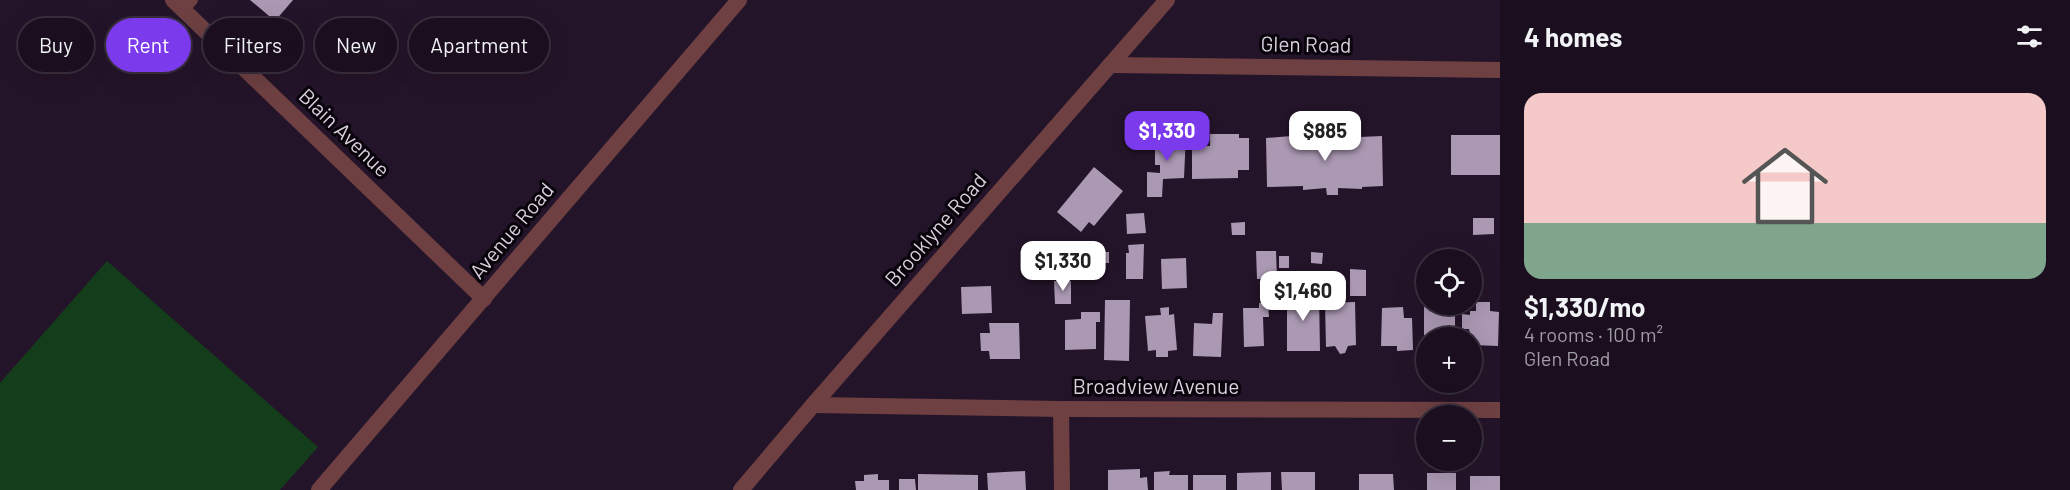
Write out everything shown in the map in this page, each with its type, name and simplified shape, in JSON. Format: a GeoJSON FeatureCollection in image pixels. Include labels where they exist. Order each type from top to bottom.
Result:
{"type":"FeatureCollection","features":[{"type":"Feature","properties":{"kind":"street","name":"Avenue Road"},"geometry":{"type":"LineString","coordinates":[[319,490],[739,0]]}},
{"type":"Feature","properties":{"kind":"street","name":"Brooklyne Road"},"geometry":{"type":"LineString","coordinates":[[741,490],[1167,0]]}},
{"type":"Feature","properties":{"kind":"street","name":"Blain Avenue"},"geometry":{"type":"LineString","coordinates":[[183,3],[484,299]]}},
{"type":"Feature","properties":{"kind":"street","name":"Glen Road"},"geometry":{"type":"LineString","coordinates":[[1111,65],[1500,70]]}},
{"type":"Feature","properties":{"kind":"street","name":"Broadview Avenue"},"geometry":{"type":"LineString","coordinates":[[813,405],[1061,409],[1500,410]]}},
{"type":"Feature","properties":{"kind":"street"},"geometry":{"type":"LineString","coordinates":[[1061,409],[1062,490]]}},
{"type":"Feature","properties":{"kind":"green space"},"geometry":{"type":"Polygon","coordinates":[[[107,261],[318,447],[280,490],[0,490],[0,383],[107,261]]]}},
{"type":"Feature","properties":{"kind":"building"},"geometry":{"type":"Polygon","coordinates":[[[250,0],[293,0],[278,18],[271,18],[250,0]]]}},
{"type":"Feature","properties":{"kind":"building"},"geometry":{"type":"Polygon","coordinates":[[[1186,134],[1184,178],[1163,179],[1162,197],[1147,197],[1147,172],[1160,173],[1160,165],[1155,165],[1155,135],[1186,134]]]}},
{"type":"Feature","properties":{"kind":"building"},"geometry":{"type":"Polygon","coordinates":[[[1210,134],[1239,134],[1239,138],[1249,138],[1249,170],[1238,170],[1238,178],[1192,179],[1192,146],[1210,146],[1210,134]]]}},
{"type":"Feature","properties":{"kind":"building"},"geometry":{"type":"Polygon","coordinates":[[[1316,134],[1316,138],[1348,137],[1348,134],[1361,134],[1360,137],[1382,136],[1383,186],[1362,187],[1362,189],[1338,188],[1338,195],[1327,195],[1326,188],[1303,190],[1303,186],[1267,187],[1266,138],[1316,134]]]}},
{"type":"Feature","properties":{"kind":"building"},"geometry":{"type":"Polygon","coordinates":[[[1451,135],[1500,135],[1500,175],[1451,175],[1451,135]]]}},
{"type":"Feature","properties":{"kind":"building"},"geometry":{"type":"Polygon","coordinates":[[[1094,167],[1123,191],[1094,226],[1089,222],[1081,232],[1057,212],[1094,167]]]}},
{"type":"Feature","properties":{"kind":"building"},"geometry":{"type":"Polygon","coordinates":[[[1144,213],[1146,233],[1127,234],[1126,214],[1144,213]]]}},
{"type":"Feature","properties":{"kind":"building"},"geometry":{"type":"Polygon","coordinates":[[[1473,218],[1494,218],[1494,234],[1473,235],[1473,218]]]}},
{"type":"Feature","properties":{"kind":"building"},"geometry":{"type":"Polygon","coordinates":[[[1245,222],[1245,235],[1232,235],[1231,223],[1245,222]]]}},
{"type":"Feature","properties":{"kind":"building"},"geometry":{"type":"Polygon","coordinates":[[[1144,244],[1143,279],[1126,279],[1128,245],[1144,244]]]}},
{"type":"Feature","properties":{"kind":"building"},"geometry":{"type":"Polygon","coordinates":[[[1256,251],[1276,251],[1277,279],[1257,279],[1256,251]]]}},
{"type":"Feature","properties":{"kind":"building"},"geometry":{"type":"Polygon","coordinates":[[[1099,252],[1109,252],[1109,263],[1099,263],[1099,252]]]}},
{"type":"Feature","properties":{"kind":"building"},"geometry":{"type":"Polygon","coordinates":[[[1311,252],[1323,253],[1322,264],[1311,263],[1311,252]]]}},
{"type":"Feature","properties":{"kind":"building"},"geometry":{"type":"Polygon","coordinates":[[[1279,256],[1289,256],[1289,268],[1279,268],[1279,256]]]}},
{"type":"Feature","properties":{"kind":"building"},"geometry":{"type":"Polygon","coordinates":[[[1186,258],[1187,288],[1162,289],[1161,259],[1186,258]]]}},
{"type":"Feature","properties":{"kind":"building"},"geometry":{"type":"Polygon","coordinates":[[[1350,269],[1366,270],[1366,296],[1350,296],[1350,269]]]}},
{"type":"Feature","properties":{"kind":"building"},"geometry":{"type":"Polygon","coordinates":[[[1054,281],[1071,281],[1071,304],[1055,304],[1054,281]]]}},
{"type":"Feature","properties":{"kind":"building"},"geometry":{"type":"Polygon","coordinates":[[[991,286],[992,313],[962,314],[961,287],[991,286]]]}},
{"type":"Feature","properties":{"kind":"building"},"geometry":{"type":"Polygon","coordinates":[[[1319,292],[1320,351],[1287,351],[1287,293],[1319,292]]]}},
{"type":"Feature","properties":{"kind":"building"},"geometry":{"type":"Polygon","coordinates":[[[1105,300],[1130,300],[1129,361],[1104,360],[1105,300]]]}},
{"type":"Feature","properties":{"kind":"building"},"geometry":{"type":"Polygon","coordinates":[[[1355,302],[1356,345],[1348,346],[1345,353],[1340,354],[1335,346],[1326,347],[1325,303],[1355,302]]]}},
{"type":"Feature","properties":{"kind":"building"},"geometry":{"type":"Polygon","coordinates":[[[1482,302],[1490,302],[1490,311],[1499,312],[1498,346],[1482,345],[1482,327],[1462,327],[1462,315],[1482,315],[1482,302]]]}},
{"type":"Feature","properties":{"kind":"building"},"geometry":{"type":"Polygon","coordinates":[[[1259,303],[1268,303],[1269,317],[1263,317],[1264,346],[1244,347],[1243,308],[1259,308],[1259,303]]]}},
{"type":"Feature","properties":{"kind":"building"},"geometry":{"type":"Polygon","coordinates":[[[1169,307],[1169,315],[1174,314],[1177,350],[1168,351],[1168,357],[1156,357],[1156,350],[1148,351],[1145,316],[1161,315],[1160,308],[1169,307]]]}},
{"type":"Feature","properties":{"kind":"building"},"geometry":{"type":"Polygon","coordinates":[[[1403,307],[1404,318],[1412,318],[1413,350],[1397,351],[1397,346],[1381,346],[1382,308],[1403,307]]]}},
{"type":"Feature","properties":{"kind":"building"},"geometry":{"type":"Polygon","coordinates":[[[1081,312],[1100,312],[1100,322],[1096,322],[1096,349],[1065,350],[1065,320],[1081,319],[1081,312]]]}},
{"type":"Feature","properties":{"kind":"building"},"geometry":{"type":"Polygon","coordinates":[[[1213,313],[1223,313],[1221,357],[1193,356],[1194,323],[1212,324],[1213,313]]]}},
{"type":"Feature","properties":{"kind":"building"},"geometry":{"type":"Polygon","coordinates":[[[1424,315],[1455,315],[1455,327],[1424,327],[1424,315]]]}},
{"type":"Feature","properties":{"kind":"building"},"geometry":{"type":"Polygon","coordinates":[[[989,323],[1019,323],[1020,359],[990,359],[989,351],[981,351],[980,333],[990,333],[989,323]]]}},
{"type":"Feature","properties":{"kind":"building"},"geometry":{"type":"Polygon","coordinates":[[[1140,469],[1140,478],[1147,477],[1148,490],[1108,490],[1108,470],[1140,469]]]}},
{"type":"Feature","properties":{"kind":"building"},"geometry":{"type":"Polygon","coordinates":[[[1025,471],[1026,490],[988,490],[987,473],[1025,471]]]}},
{"type":"Feature","properties":{"kind":"building"},"geometry":{"type":"Polygon","coordinates":[[[1170,471],[1169,475],[1188,475],[1188,490],[1154,490],[1154,472],[1170,471]]]}},
{"type":"Feature","properties":{"kind":"building"},"geometry":{"type":"Polygon","coordinates":[[[1271,472],[1271,490],[1237,490],[1237,473],[1271,472]]]}},
{"type":"Feature","properties":{"kind":"building"},"geometry":{"type":"Polygon","coordinates":[[[1281,472],[1315,472],[1315,490],[1282,490],[1281,472]]]}},
{"type":"Feature","properties":{"kind":"building"},"geometry":{"type":"Polygon","coordinates":[[[1427,473],[1456,473],[1456,490],[1427,490],[1427,473]]]}},
{"type":"Feature","properties":{"kind":"building"},"geometry":{"type":"Polygon","coordinates":[[[878,474],[878,480],[889,480],[889,490],[856,490],[855,481],[864,481],[864,475],[878,474]]]}},
{"type":"Feature","properties":{"kind":"building"},"geometry":{"type":"Polygon","coordinates":[[[918,474],[978,475],[978,490],[918,490],[918,474]]]}},
{"type":"Feature","properties":{"kind":"building"},"geometry":{"type":"Polygon","coordinates":[[[1359,474],[1393,474],[1394,490],[1359,490],[1359,474]]]}},
{"type":"Feature","properties":{"kind":"building"},"geometry":{"type":"Polygon","coordinates":[[[1193,475],[1226,475],[1226,490],[1193,490],[1193,475]]]}},
{"type":"Feature","properties":{"kind":"building"},"geometry":{"type":"Polygon","coordinates":[[[1470,476],[1500,476],[1500,490],[1470,490],[1470,476]]]}},
{"type":"Feature","properties":{"kind":"building"},"geometry":{"type":"Polygon","coordinates":[[[899,479],[915,479],[916,490],[899,490],[899,479]]]}}]}
